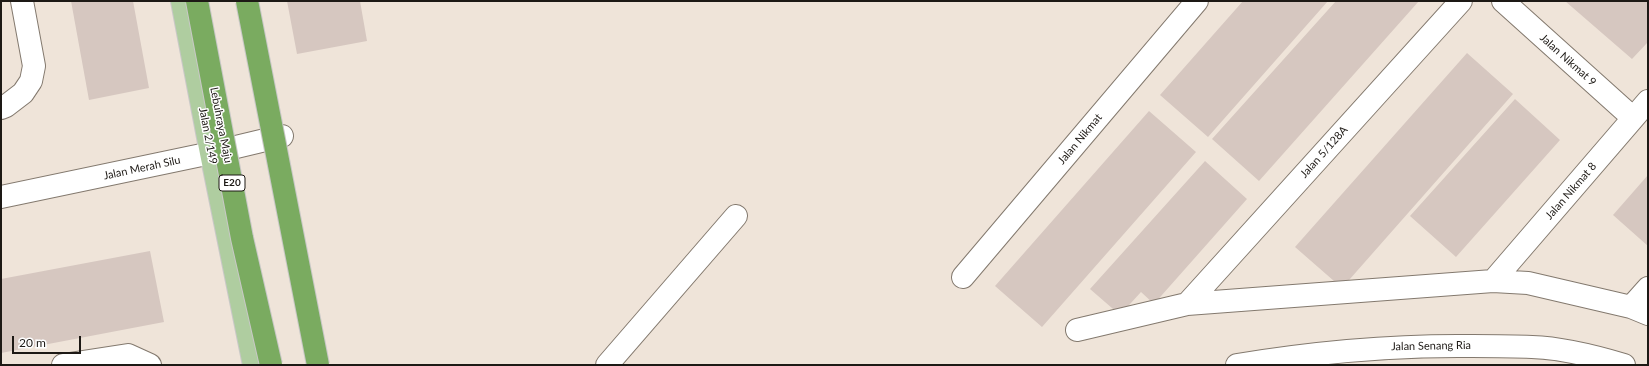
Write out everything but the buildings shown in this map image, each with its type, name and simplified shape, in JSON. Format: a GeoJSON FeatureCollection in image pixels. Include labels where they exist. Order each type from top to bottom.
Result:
{"type":"FeatureCollection","features":[{"type":"Feature","properties":{"kind":"highway","name":"Lebuhraya Maju"},"geometry":{"type":"LineString","coordinates":[[197,1],[242,238],[271,365]]}},
{"type":"Feature","properties":{"kind":"highway"},"geometry":{"type":"LineString","coordinates":[[247,1],[318,365]]}},
{"type":"Feature","properties":{"kind":"main road","name":"Jalan 2/149"},"geometry":{"type":"LineString","coordinates":[[182,1],[254,365]]}},
{"type":"Feature","properties":{"kind":"main road"},"geometry":{"type":"LineString","coordinates":[[257,1],[282,136],[328,365]]}},
{"type":"Feature","properties":{"kind":"street"},"geometry":{"type":"LineString","coordinates":[[1,108],[23,93],[31,81],[34,66],[22,1]]}},
{"type":"Feature","properties":{"kind":"street","name":"Jalan Nikmat"},"geometry":{"type":"LineString","coordinates":[[963,277],[1197,1]]}},
{"type":"Feature","properties":{"kind":"street","name":"Jalan 5/128A"},"geometry":{"type":"LineString","coordinates":[[1187,304],[1461,1]]}},
{"type":"Feature","properties":{"kind":"street","name":"Jalan Nikmat 9"},"geometry":{"type":"LineString","coordinates":[[1503,1],[1633,118]]}},
{"type":"Feature","properties":{"kind":"street","name":"Jalan Nikmat 8"},"geometry":{"type":"LineString","coordinates":[[1493,281],[1648,101]]}},
{"type":"Feature","properties":{"kind":"street","name":"Jalan Merah Silu"},"geometry":{"type":"LineString","coordinates":[[1,197],[211,153],[282,136]]}},
{"type":"Feature","properties":{"kind":"street"},"geometry":{"type":"LineString","coordinates":[[607,365],[736,216]]}},
{"type":"Feature","properties":{"kind":"street"},"geometry":{"type":"LineString","coordinates":[[1077,330],[1187,304],[1493,281],[1528,283],[1640,311],[1648,288]]}},
{"type":"Feature","properties":{"kind":"street","name":"Jalan Senang Ria"},"geometry":{"type":"LineString","coordinates":[[1237,365],[1285,357],[1378,347],[1453,346],[1533,346],[1603,358],[1624,365]]}},
{"type":"Feature","properties":{"kind":"street"},"geometry":{"type":"LineString","coordinates":[[63,365],[128,355],[150,365]]}}]}
